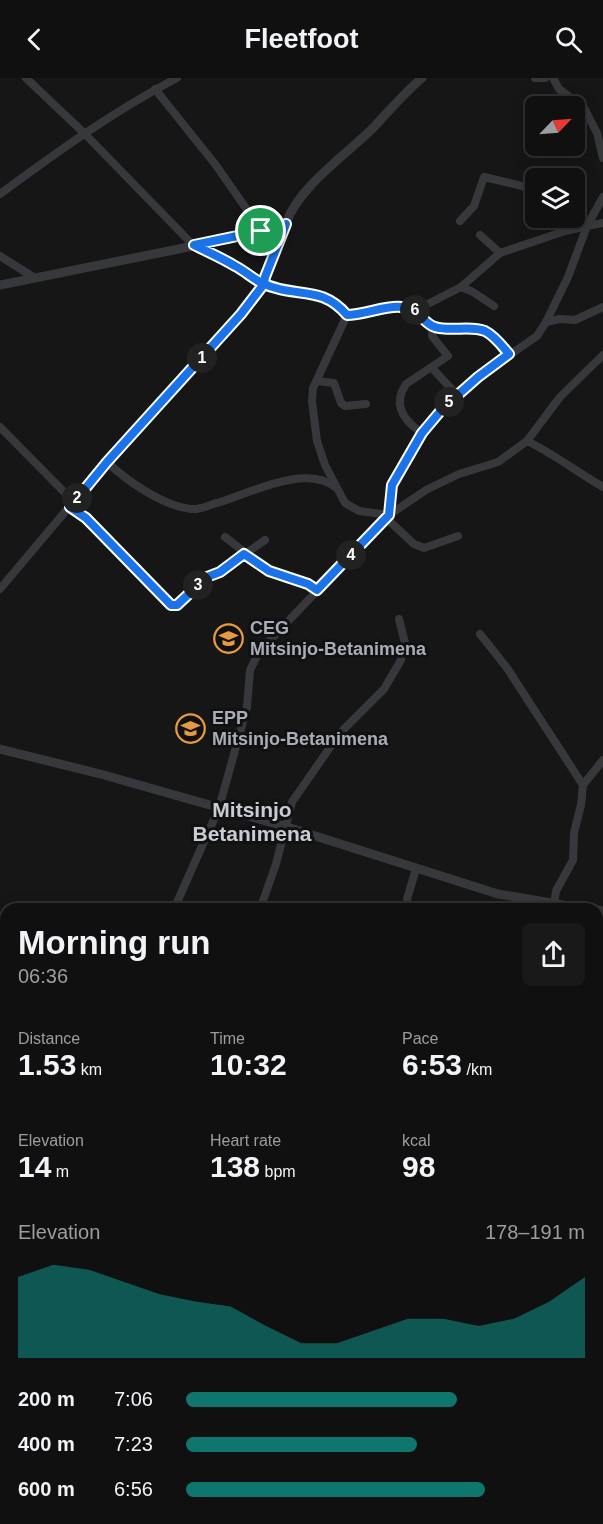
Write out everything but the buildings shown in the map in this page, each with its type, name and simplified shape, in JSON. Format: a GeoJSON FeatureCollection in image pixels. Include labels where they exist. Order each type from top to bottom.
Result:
{"type":"FeatureCollection","features":[{"type":"Feature","properties":{"kind":"street"},"geometry":{"type":"LineString","coordinates":[[26,78],[84,133],[194,245],[236,266],[264,284],[294,292],[324,296],[339,305],[347,315]]}},
{"type":"Feature","properties":{"kind":"street"},"geometry":{"type":"LineString","coordinates":[[0,194],[61,148],[155,89],[177,78]]}},
{"type":"Feature","properties":{"kind":"street"},"geometry":{"type":"LineString","coordinates":[[0,589],[107,462],[225,332],[264,284],[290,212],[304,195],[403,94],[422,78]]}},
{"type":"Feature","properties":{"kind":"street"},"geometry":{"type":"LineString","coordinates":[[535,78],[545,78]]}},
{"type":"Feature","properties":{"kind":"street"},"geometry":{"type":"LineString","coordinates":[[553,78],[559,89],[584,108],[597,133],[603,158]]}},
{"type":"Feature","properties":{"kind":"street"},"geometry":{"type":"LineString","coordinates":[[155,89],[215,164],[261,231]]}},
{"type":"Feature","properties":{"kind":"street"},"geometry":{"type":"LineString","coordinates":[[460,221],[474,206],[484,177],[525,187]]}},
{"type":"Feature","properties":{"kind":"street"},"geometry":{"type":"LineString","coordinates":[[387,517],[392,485],[422,433],[457,395],[509,354],[537,336],[568,277],[587,226],[603,197]]}},
{"type":"Feature","properties":{"kind":"street"},"geometry":{"type":"LineString","coordinates":[[416,310],[461,287],[500,253],[565,231],[603,223]]}},
{"type":"Feature","properties":{"kind":"street"},"geometry":{"type":"LineString","coordinates":[[0,285],[286,224]]}},
{"type":"Feature","properties":{"kind":"street"},"geometry":{"type":"LineString","coordinates":[[480,235],[500,253]]}},
{"type":"Feature","properties":{"kind":"street"},"geometry":{"type":"LineString","coordinates":[[0,256],[35,278]]}},
{"type":"Feature","properties":{"kind":"street"},"geometry":{"type":"LineString","coordinates":[[461,287],[494,306]]}},
{"type":"Feature","properties":{"kind":"street"},"geometry":{"type":"LineString","coordinates":[[347,315],[359,315],[399,306],[416,310],[433,327],[453,330],[475,329],[486,332],[509,354]]}},
{"type":"Feature","properties":{"kind":"street"},"geometry":{"type":"LineString","coordinates":[[546,322],[560,319],[575,320],[603,307]]}},
{"type":"Feature","properties":{"kind":"street"},"geometry":{"type":"LineString","coordinates":[[347,315],[313,387],[312,401],[317,441],[335,487],[345,503],[359,511],[387,517],[414,544],[424,548],[458,536]]}},
{"type":"Feature","properties":{"kind":"street"},"geometry":{"type":"LineString","coordinates":[[422,433],[410,425],[402,413],[402,390],[406,384],[448,357],[432,336],[433,327]]}},
{"type":"Feature","properties":{"kind":"street"},"geometry":{"type":"LineString","coordinates":[[177,903],[219,808],[247,707],[250,670],[259,652],[387,517],[426,490],[459,474],[498,462],[527,441],[560,397],[603,355]]}},
{"type":"Feature","properties":{"kind":"street"},"geometry":{"type":"LineString","coordinates":[[432,368],[457,395]]}},
{"type":"Feature","properties":{"kind":"street"},"geometry":{"type":"LineString","coordinates":[[317,381],[333,383],[341,403],[345,406],[366,404]]}},
{"type":"Feature","properties":{"kind":"street"},"geometry":{"type":"LineString","coordinates":[[0,427],[171,605],[177,605],[207,577],[220,572],[265,540]]}},
{"type":"Feature","properties":{"kind":"street"},"geometry":{"type":"LineString","coordinates":[[527,441],[545,449],[564,464],[603,487]]}},
{"type":"Feature","properties":{"kind":"street"},"geometry":{"type":"LineString","coordinates":[[107,462],[141,489],[191,509],[244,495],[274,482],[318,478],[327,480],[335,487]]}},
{"type":"Feature","properties":{"kind":"street"},"geometry":{"type":"LineString","coordinates":[[225,537],[244,554],[269,571],[308,584],[317,590]]}},
{"type":"Feature","properties":{"kind":"street"},"geometry":{"type":"LineString","coordinates":[[262,903],[287,827],[292,802],[340,733],[384,689],[401,660],[405,643],[399,619]]}},
{"type":"Feature","properties":{"kind":"street"},"geometry":{"type":"LineString","coordinates":[[480,634],[507,668],[584,785]]}},
{"type":"Feature","properties":{"kind":"street"},"geometry":{"type":"LineString","coordinates":[[0,749],[104,775],[287,827],[498,894],[548,903]]}},
{"type":"Feature","properties":{"kind":"street"},"geometry":{"type":"LineString","coordinates":[[554,903],[556,891],[573,860],[574,833],[584,785],[603,760]]}},
{"type":"Feature","properties":{"kind":"street"},"geometry":{"type":"LineString","coordinates":[[407,903],[416,869]]}},
{"type":"Feature","properties":{"kind":"place","name":"CEG Mitsinjo-Betanimena"},"geometry":{"type":"Point","coordinates":[229,638]}},
{"type":"Feature","properties":{"kind":"place","name":"EPP Mitsinjo-Betanimena"},"geometry":{"type":"Point","coordinates":[191,728]}},
{"type":"Feature","properties":{"kind":"district","name":"Mitsinjo Betanimena"},"geometry":{"type":"Point","coordinates":[252,821]}},
{"type":"Feature","properties":{"kind":"route"},"geometry":{"type":"LineString","coordinates":[[261,231],[194,245],[236,266],[264,284],[294,292],[324,296],[339,305],[347,315],[359,315],[399,306],[416,310],[433,327],[453,330],[475,329],[486,332],[509,354],[478,377],[443,408],[422,433],[392,485],[389,515],[317,590],[308,584],[269,571],[244,554],[230,566],[207,577],[177,605],[171,605],[86,518],[70,507],[107,462],[171,394],[241,314],[264,284],[286,224],[261,231]]}}]}
